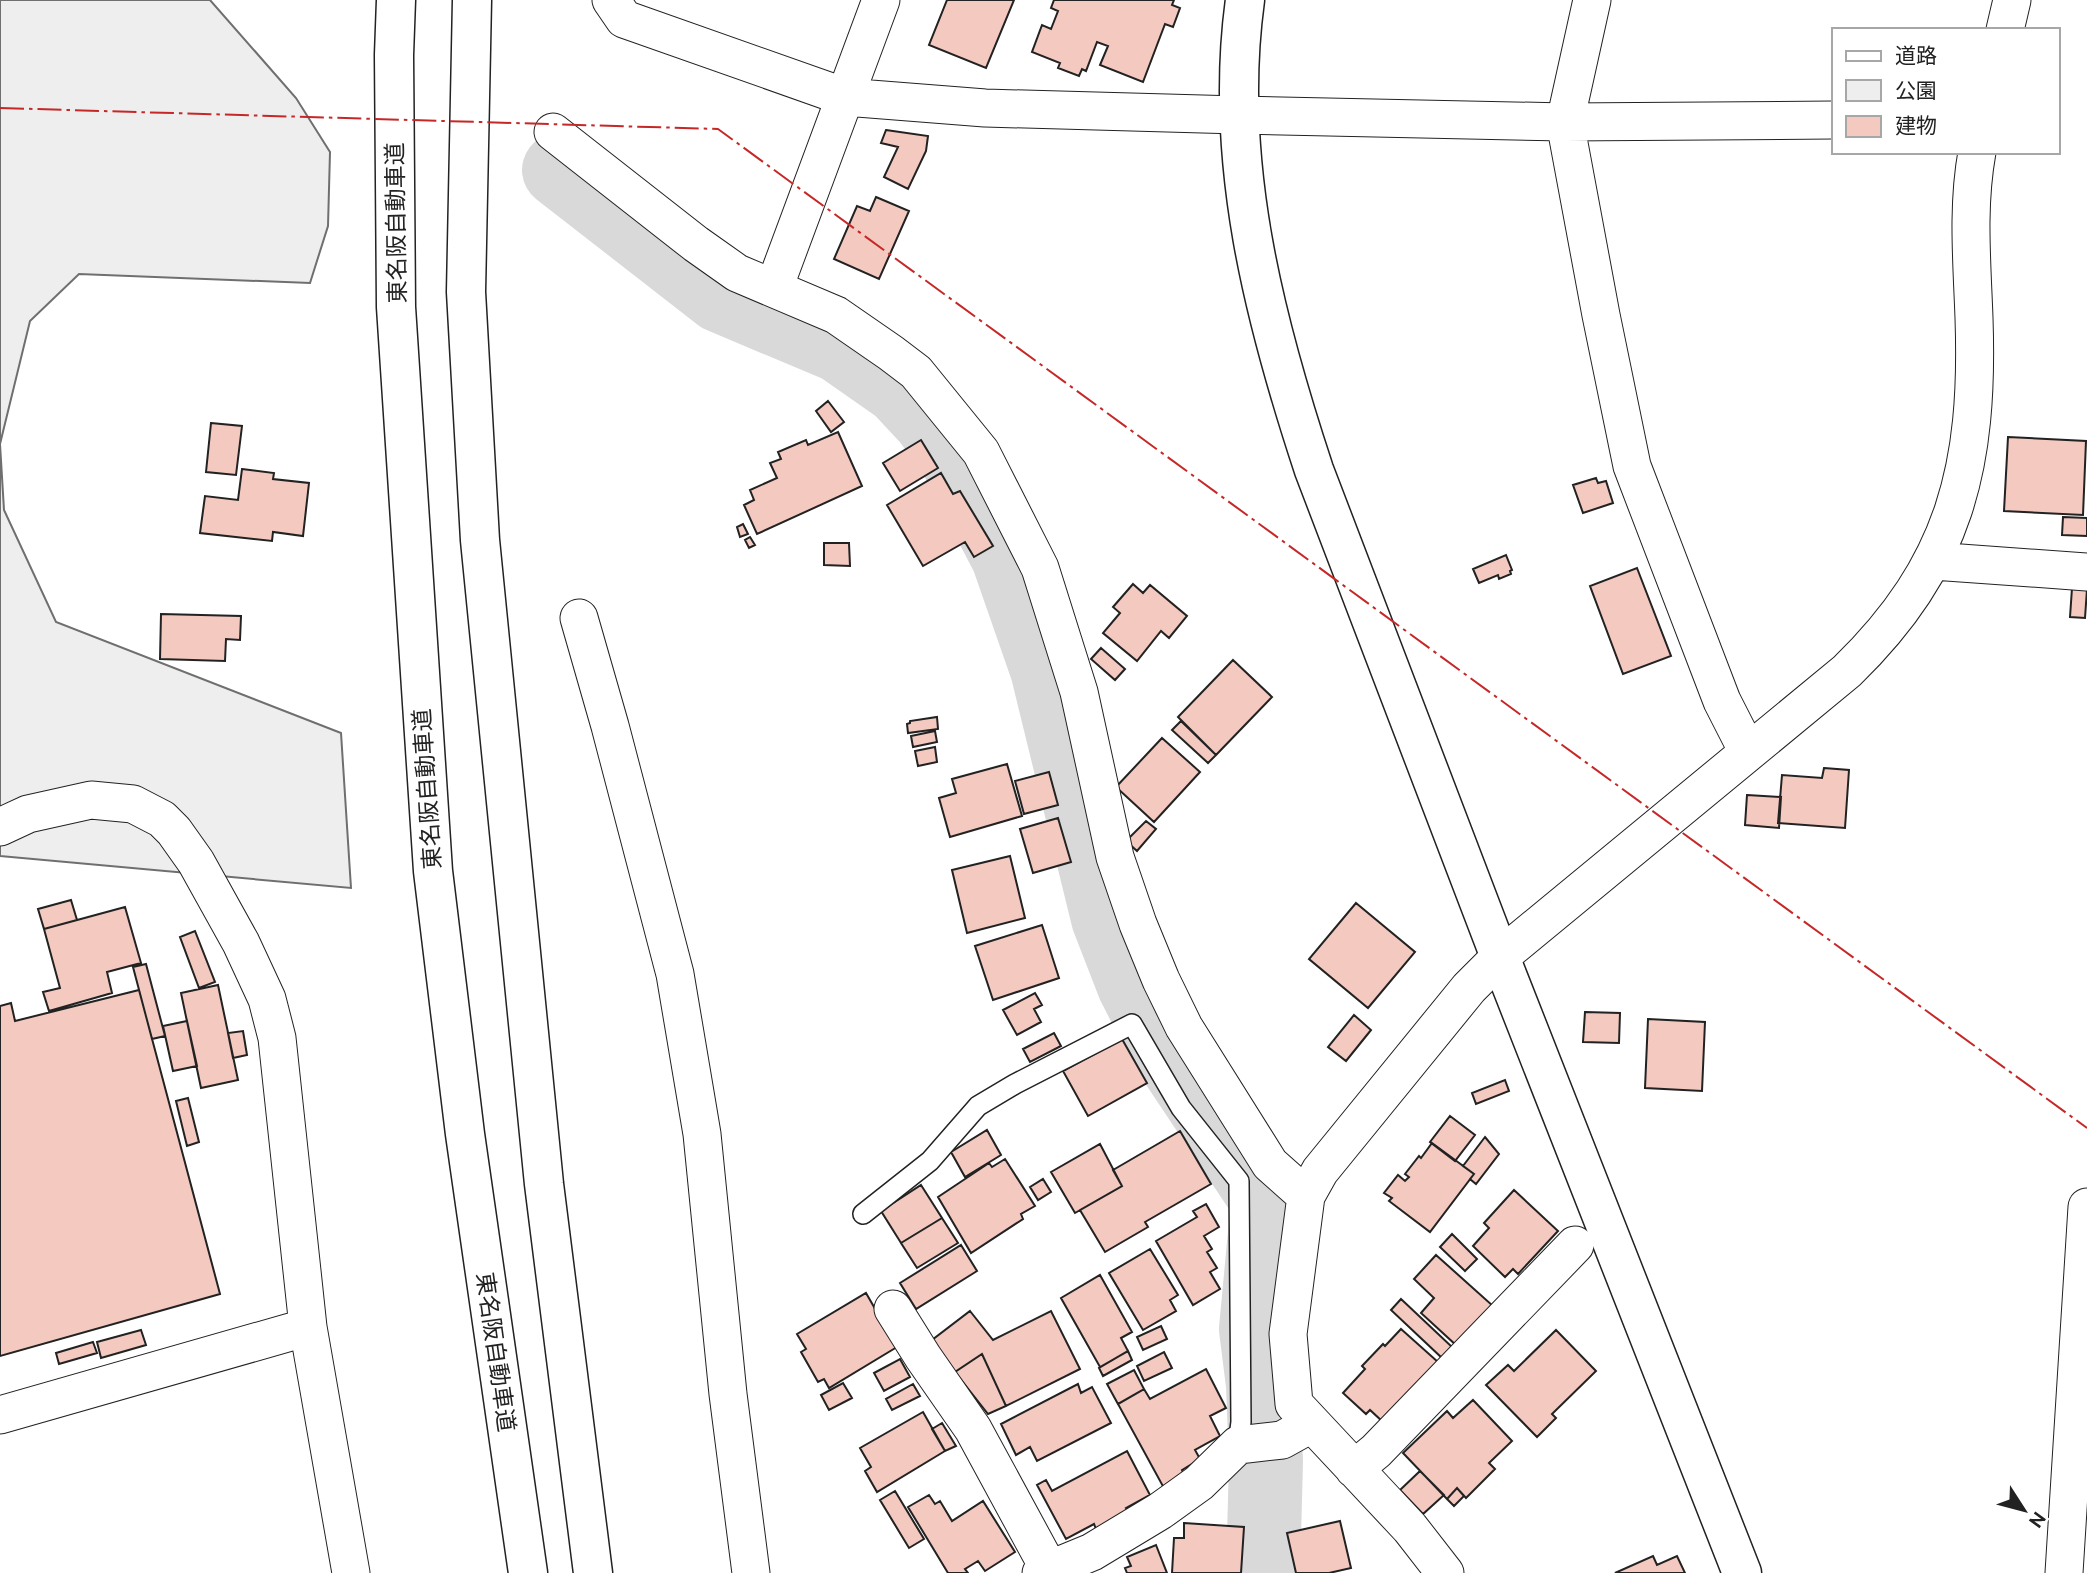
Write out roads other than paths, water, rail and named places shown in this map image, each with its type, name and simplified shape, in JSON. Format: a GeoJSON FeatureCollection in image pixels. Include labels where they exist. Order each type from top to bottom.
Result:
{"type":"FeatureCollection","features":[{"type":"Feature","properties":{"kind":"main road","name":"東名阪自動車道"},"geometry":{"type":"LineString","coordinates":[[396,0],[396,307],[433,871],[466,1134],[528,1573]]}},
{"type":"Feature","properties":{"kind":"main road"},"geometry":{"type":"LineString","coordinates":[[472,0],[466,292],[480,540],[544,1184],[593,1573]]}},
{"type":"Feature","properties":{"kind":"main road"},"geometry":{"type":"LineString","coordinates":[[1245,0],[1238,115],[1252,242],[1264,301],[1291,400],[1314,470],[1500,957],[1742,1573]]}},
{"type":"Feature","properties":{"kind":"street"},"geometry":{"type":"LineString","coordinates":[[611,0],[624,19],[845,97],[985,108],[1238,115],[1566,122],[1832,120]]}},
{"type":"Feature","properties":{"kind":"street"},"geometry":{"type":"LineString","coordinates":[[774,288],[881,0]]}},
{"type":"Feature","properties":{"kind":"street"},"geometry":{"type":"LineString","coordinates":[[1592,0],[1566,122],[1601,315],[1633,466],[1722,701],[1748,752]]}},
{"type":"Feature","properties":{"kind":"street"},"geometry":{"type":"LineString","coordinates":[[2005,28],[2012,0]]}},
{"type":"Feature","properties":{"kind":"street"},"geometry":{"type":"LineString","coordinates":[[553,132],[696,244],[737,272],[836,315],[916,372],[981,452],[1040,568],[1079,692],[1115,857],[1161,980],[1184,1027],[1270,1164],[1306,1196]]}},
{"type":"Feature","properties":{"kind":"street"},"geometry":{"type":"LineString","coordinates":[[1297,1432],[1288,1334],[1306,1196],[1320,1171],[1469,988],[1500,957],[1847,671],[1876,643],[1902,610],[1933,561],[1943,540],[1966,467],[1972,427],[1975,353],[1970,248],[1977,154]]}},
{"type":"Feature","properties":{"kind":"street"},"geometry":{"type":"LineString","coordinates":[[1933,561],[2087,572]]}},
{"type":"Feature","properties":{"kind":"street"},"geometry":{"type":"LineString","coordinates":[[579,618],[675,974],[702,1134],[728,1394],[751,1573]]}},
{"type":"Feature","properties":{"kind":"street"},"geometry":{"type":"LineString","coordinates":[[0,827],[28,814],[91,800],[133,803],[148,810],[174,831],[196,862],[241,943],[267,999],[277,1038],[308,1327],[351,1573]]}},
{"type":"Feature","properties":{"kind":"street"},"geometry":{"type":"LineString","coordinates":[[2064,1573],[2087,1207]]}},
{"type":"Feature","properties":{"kind":"street"},"geometry":{"type":"LineString","coordinates":[[1354,1469],[1376,1451],[1575,1245]]}},
{"type":"Feature","properties":{"kind":"street"},"geometry":{"type":"LineString","coordinates":[[893,1309],[973,1429],[1045,1571],[1092,1552],[1160,1511],[1199,1483],[1242,1445],[1297,1432],[1354,1469],[1410,1528],[1445,1573]]}},
{"type":"Feature","properties":{"kind":"street"},"geometry":{"type":"LineString","coordinates":[[0,1415],[308,1327]]}},
{"type":"Feature","properties":{"kind":"lane"},"geometry":{"type":"LineString","coordinates":[[863,1214],[930,1161],[978,1106],[1132,1024],[1181,1108],[1239,1181],[1242,1445]]}},
{"type":"Feature","properties":{"kind":"waterway"},"geometry":{"type":"LineString","coordinates":[[559,170],[721,296],[840,346],[900,388],[928,418],[954,453],[1008,557],[1047,669],[1108,918],[1134,985],[1166,1048],[1268,1201],[1256,1329],[1263,1385],[1266,1462],[1263,1573]]}}]}
